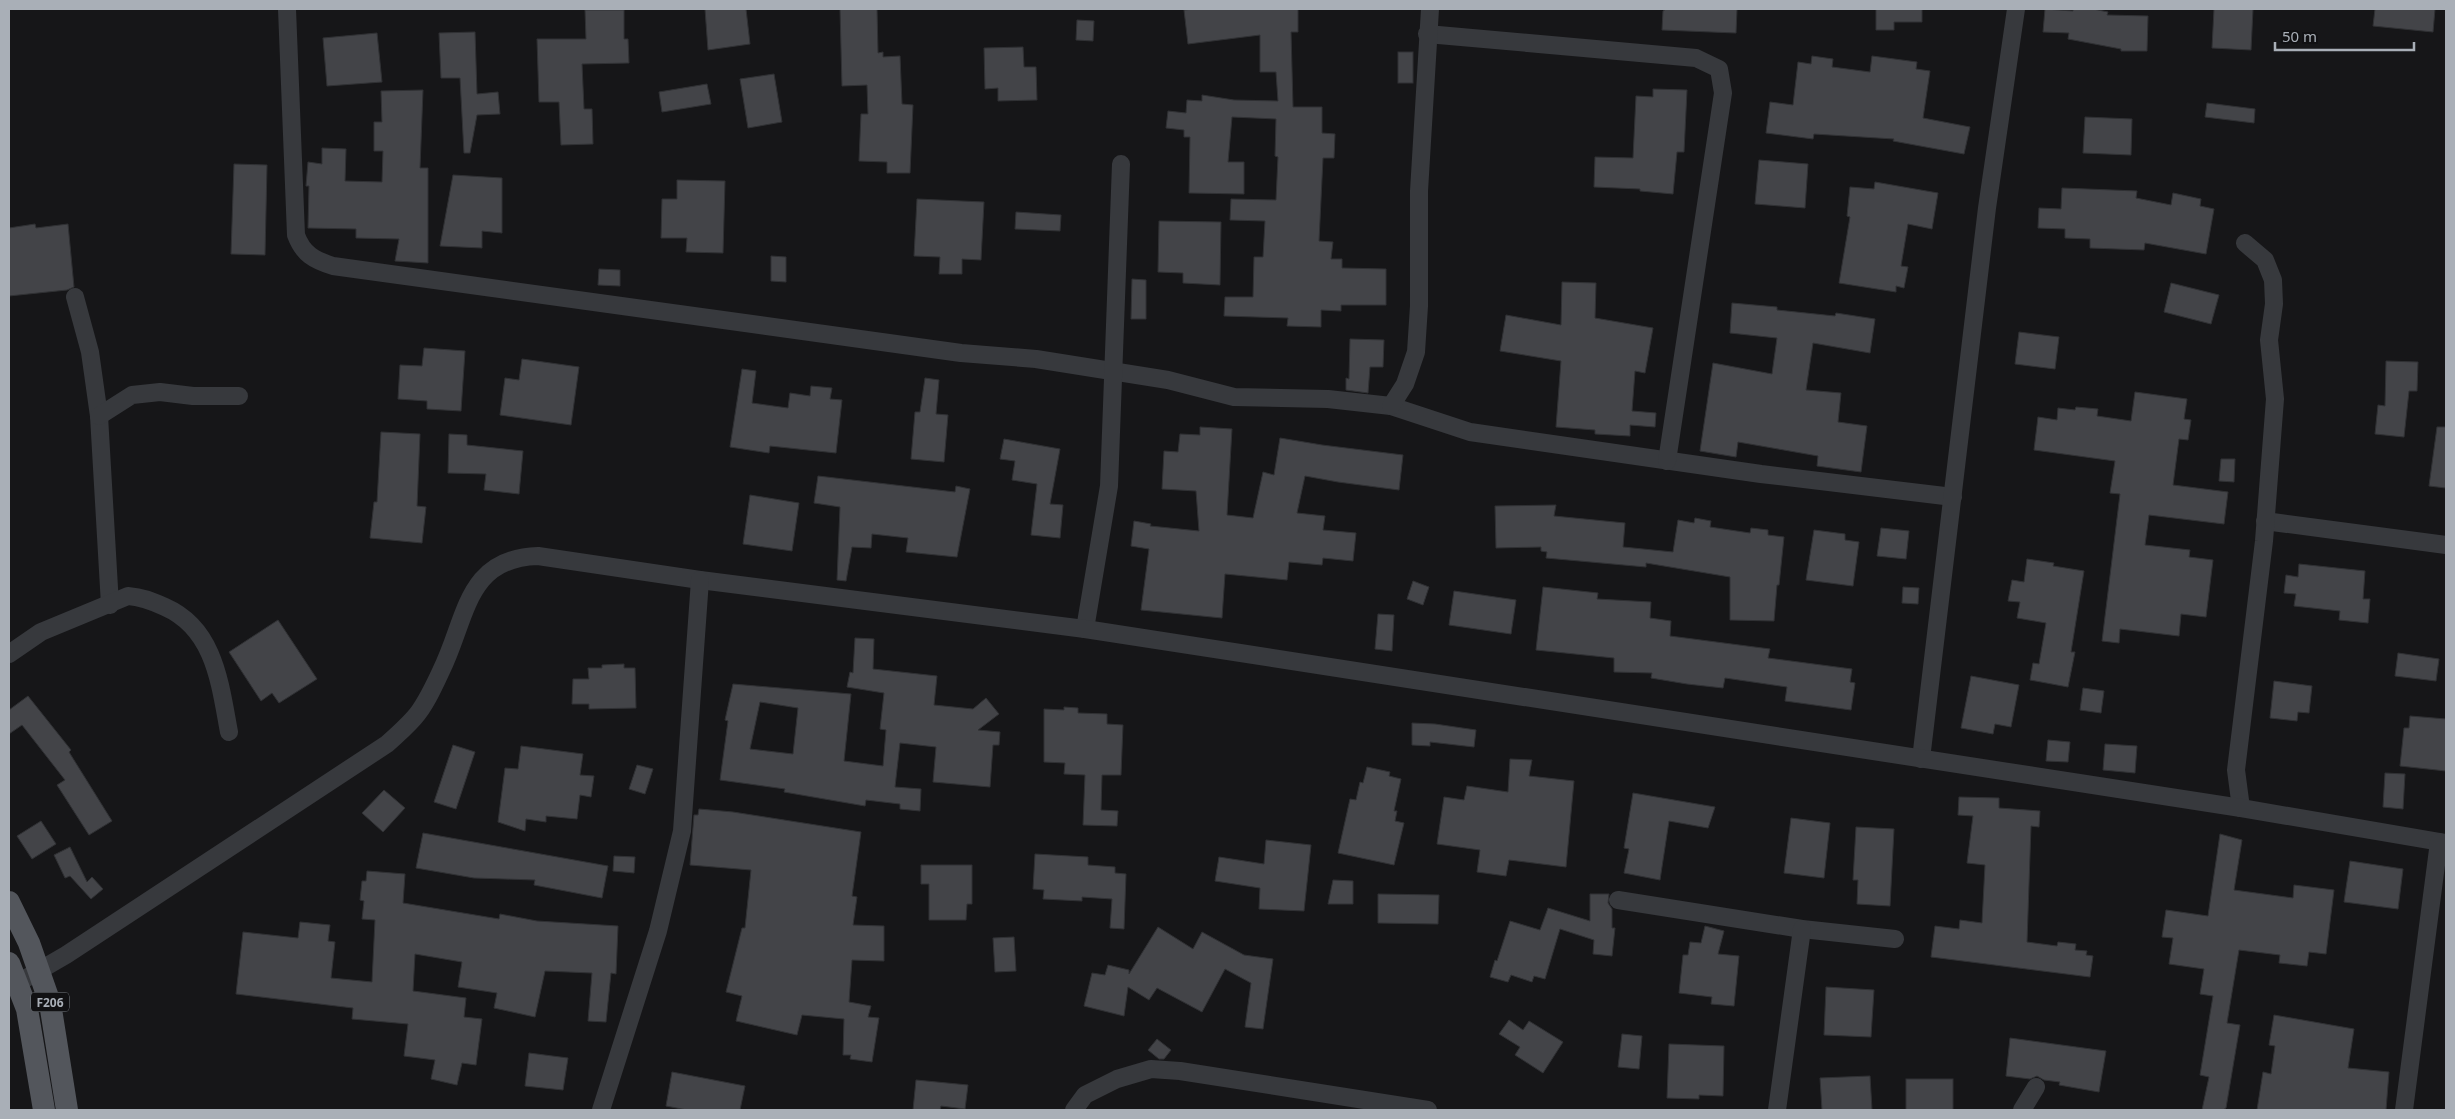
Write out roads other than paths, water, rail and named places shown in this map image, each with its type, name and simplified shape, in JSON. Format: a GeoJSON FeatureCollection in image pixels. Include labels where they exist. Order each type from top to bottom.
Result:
{"type":"FeatureCollection","features":[{"type":"Feature","properties":{"kind":"main road","name":"F206"},"geometry":{"type":"LineString","coordinates":[[9,902],[40,970],[50,1003],[67,1110]]}},
{"type":"Feature","properties":{"kind":"main road","name":"F206"},"geometry":{"type":"LineString","coordinates":[[9,963],[27,1009],[44,1110]]}},
{"type":"Feature","properties":{"kind":"street"},"geometry":{"type":"LineString","coordinates":[[287,9],[296,235],[300,246],[315,260],[333,266],[961,353],[1036,359],[1113,373],[1168,380],[1234,397],[1328,399],[1391,406],[1470,432],[1761,474],[1953,497]]}},
{"type":"Feature","properties":{"kind":"street"},"geometry":{"type":"LineString","coordinates":[[1391,406],[1405,384],[1416,352],[1419,306],[1419,191],[1430,9]]}},
{"type":"Feature","properties":{"kind":"street"},"geometry":{"type":"LineString","coordinates":[[1921,759],[1987,208],[2016,9]]}},
{"type":"Feature","properties":{"kind":"street"},"geometry":{"type":"LineString","coordinates":[[1427,34],[1696,58],[1719,69],[1723,93],[1667,461]]}},
{"type":"Feature","properties":{"kind":"street"},"geometry":{"type":"LineString","coordinates":[[1085,629],[1109,486],[1121,164]]}},
{"type":"Feature","properties":{"kind":"street"},"geometry":{"type":"LineString","coordinates":[[2241,808],[2236,770],[2265,521],[2275,399],[2269,340],[2274,304],[2273,280],[2265,260],[2245,243]]}},
{"type":"Feature","properties":{"kind":"street"},"geometry":{"type":"LineString","coordinates":[[75,297],[90,352],[99,416],[110,605]]}},
{"type":"Feature","properties":{"kind":"street"},"geometry":{"type":"LineString","coordinates":[[99,416],[132,395],[160,392],[193,396],[238,396]]}},
{"type":"Feature","properties":{"kind":"street"},"geometry":{"type":"LineString","coordinates":[[2265,521],[2446,545]]}},
{"type":"Feature","properties":{"kind":"street"},"geometry":{"type":"LineString","coordinates":[[16,984],[66,956],[387,744],[416,717],[441,672],[476,586],[486,572],[502,562],[519,557],[538,556],[700,580],[1085,629],[2241,808],[2443,842],[2404,1110]]}},
{"type":"Feature","properties":{"kind":"street"},"geometry":{"type":"LineString","coordinates":[[601,1110],[658,931],[682,830],[700,580]]}},
{"type":"Feature","properties":{"kind":"street"},"geometry":{"type":"LineString","coordinates":[[9,654],[41,632],[128,596],[143,597],[180,614],[204,639],[219,678],[229,732]]}},
{"type":"Feature","properties":{"kind":"street"},"geometry":{"type":"LineString","coordinates":[[1618,900],[1802,929],[1895,940]]}},
{"type":"Feature","properties":{"kind":"street"},"geometry":{"type":"LineString","coordinates":[[1777,1110],[1802,929]]}},
{"type":"Feature","properties":{"kind":"street"},"geometry":{"type":"LineString","coordinates":[[1074,1110],[1085,1095],[1117,1078],[1151,1069],[1180,1071],[1428,1110]]}},
{"type":"Feature","properties":{"kind":"street"},"geometry":{"type":"LineString","coordinates":[[2022,1110],[2036,1087]]}}]}
